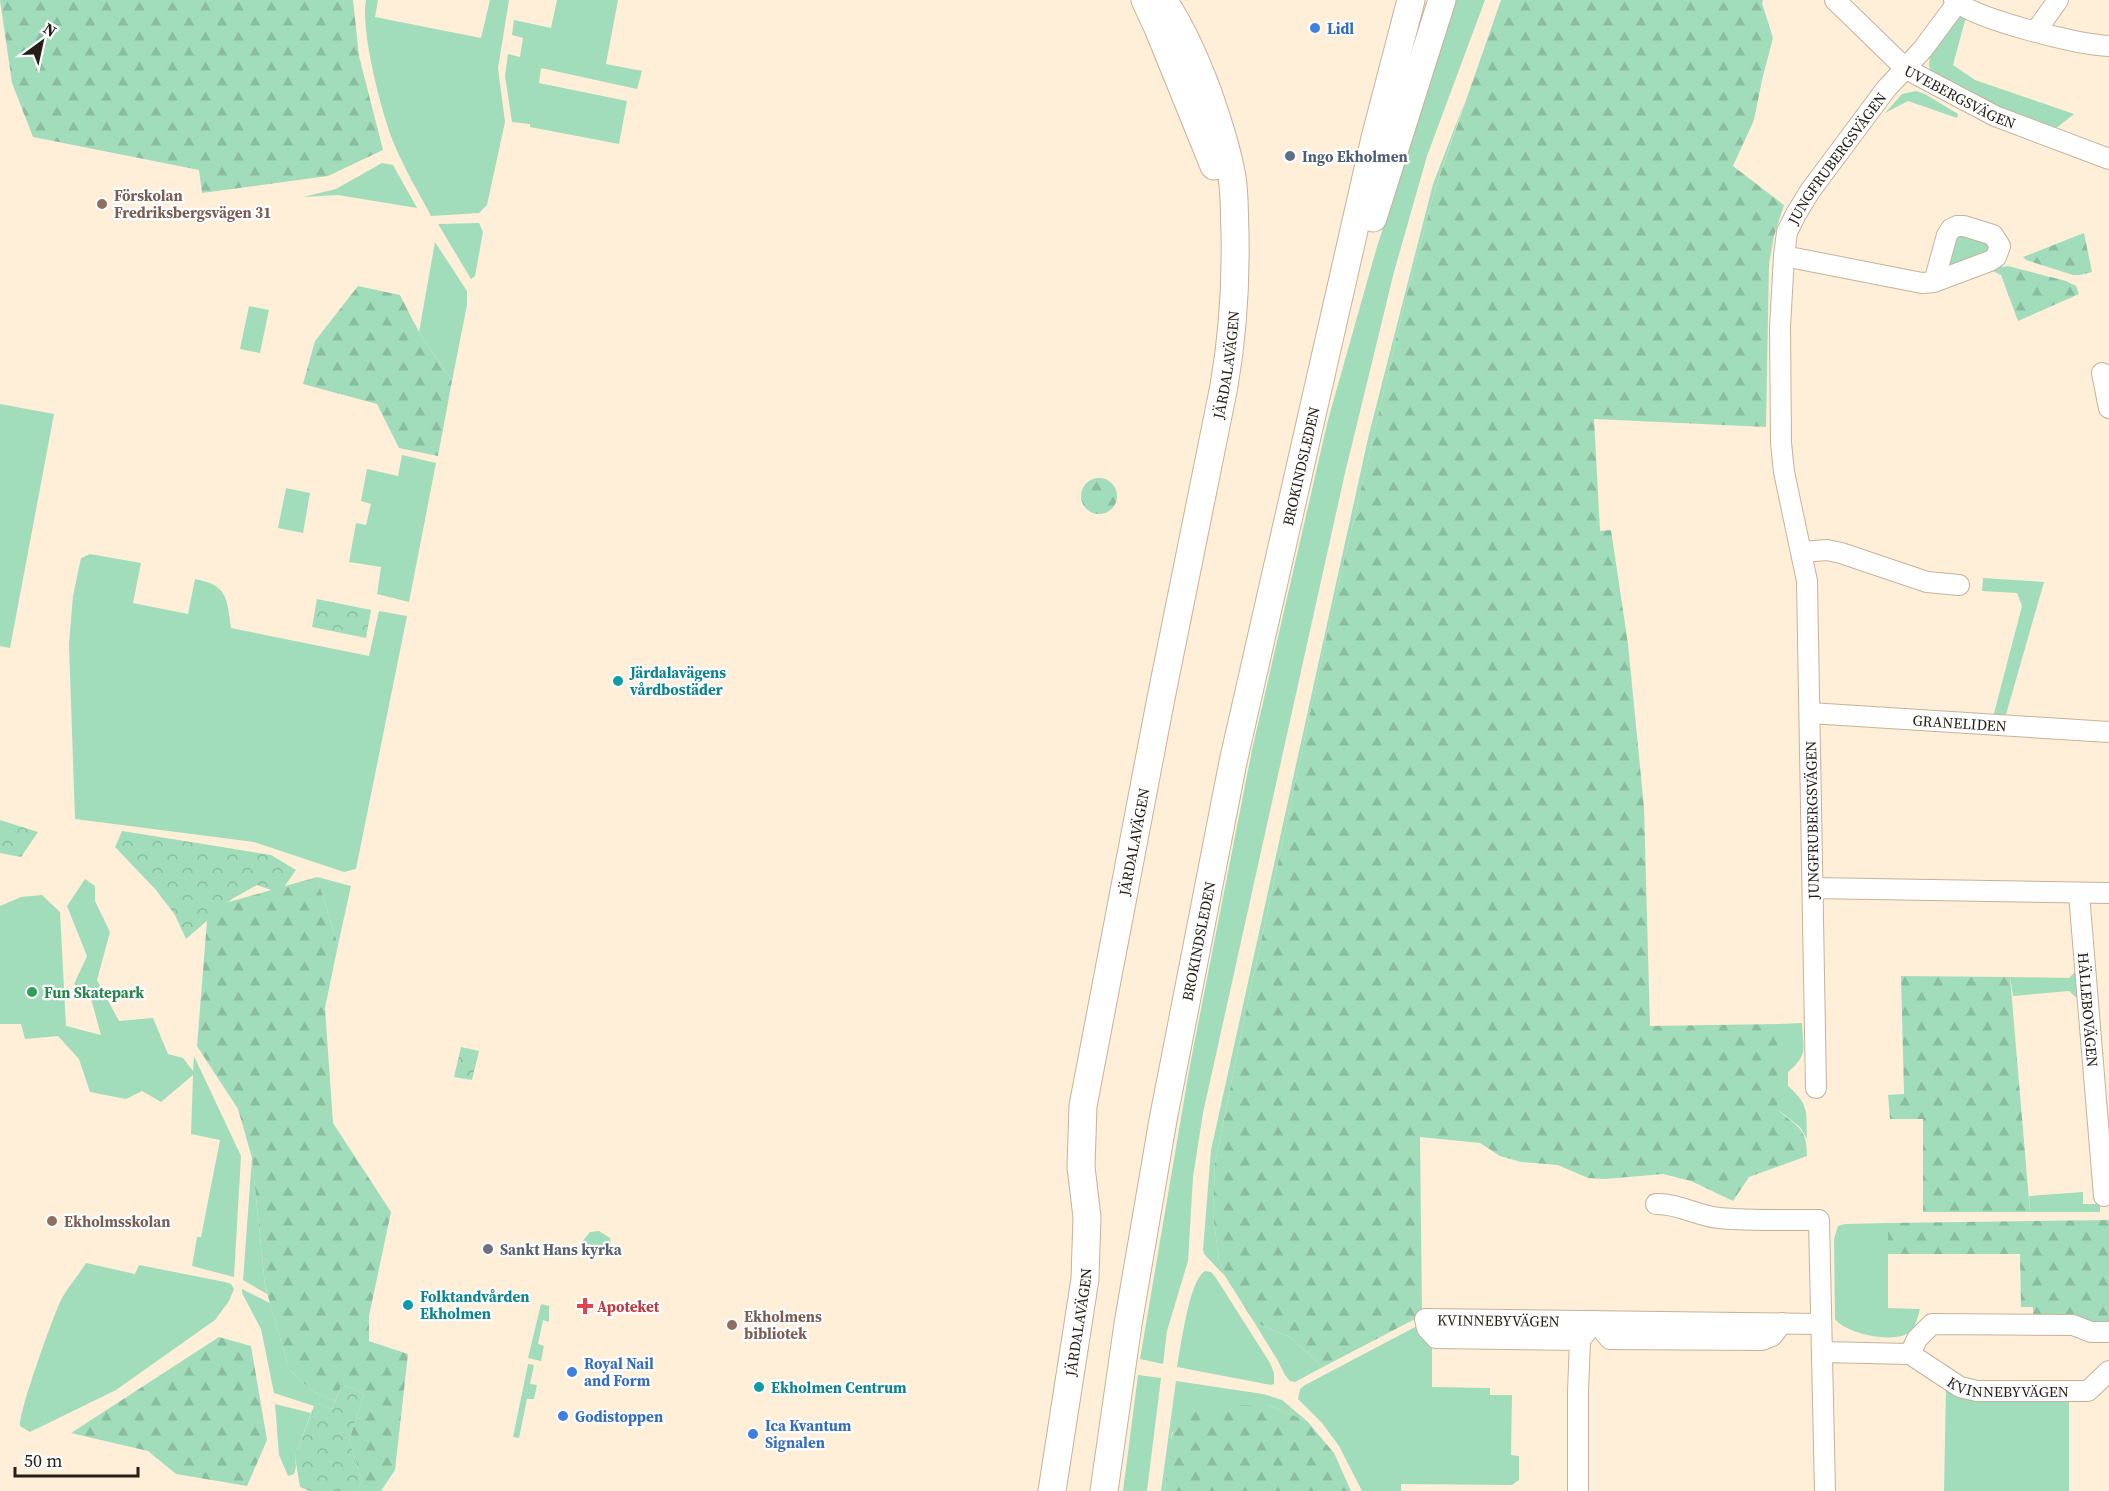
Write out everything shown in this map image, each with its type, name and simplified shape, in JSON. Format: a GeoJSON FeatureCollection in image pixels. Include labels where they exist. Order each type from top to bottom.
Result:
{"type":"FeatureCollection","features":[{"type":"Feature","properties":{"kind":"main road","name":"JÄRDALAVÄGEN"},"geometry":{"type":"LineString","coordinates":[[1145,0],[1214,166],[1235,230]]}},
{"type":"Feature","properties":{"kind":"main road","name":"JÄRDALAVÄGEN"},"geometry":{"type":"LineString","coordinates":[[1053,1491],[1056,1457],[1085,1270],[1087,1217],[1081,1167],[1083,1106],[1232,338],[1236,279],[1236,208],[1232,177],[1196,60],[1174,16],[1163,0]]}},
{"type":"Feature","properties":{"kind":"main road","name":"BROKINDSLEDEN"},"geometry":{"type":"LineString","coordinates":[[1104,1491],[1128,1324],[1163,1120],[1233,762],[1375,138],[1411,0]]}},
{"type":"Feature","properties":{"kind":"main road","name":"BROKINDSLEDEN"},"geometry":{"type":"LineString","coordinates":[[1316,397],[1442,0]]}},
{"type":"Feature","properties":{"kind":"main road","name":"JÄRDALAVÄGEN"},"geometry":{"type":"LineString","coordinates":[[1046,1491],[1056,1457]]}},
{"type":"Feature","properties":{"kind":"street","name":"UVEBERGSVÄGEN"},"geometry":{"type":"LineString","coordinates":[[1835,0],[1906,69],[1995,116],[2109,159]]}},
{"type":"Feature","properties":{"kind":"street"},"geometry":{"type":"LineString","coordinates":[[2036,31],[2058,0]]}},
{"type":"Feature","properties":{"kind":"street","name":"JUNGFRUBERGSVÄGEN"},"geometry":{"type":"LineString","coordinates":[[1816,1088],[1808,581],[1784,472],[1781,443],[1780,327],[1787,232],[1810,191],[1886,89],[1923,49],[1955,1]]}},
{"type":"Feature","properties":{"kind":"street"},"geometry":{"type":"LineString","coordinates":[[1955,1],[1967,10],[2036,31],[2094,45],[2109,46]]}},
{"type":"Feature","properties":{"kind":"street"},"geometry":{"type":"LineString","coordinates":[[1784,256],[1911,282],[1934,282]]}},
{"type":"Feature","properties":{"kind":"street"},"geometry":{"type":"LineString","coordinates":[[2102,373],[2109,408]]}},
{"type":"Feature","properties":{"kind":"street"},"geometry":{"type":"LineString","coordinates":[[1802,552],[1827,550],[1927,582],[1959,585]]}},
{"type":"Feature","properties":{"kind":"street","name":"GRANELIDEN"},"geometry":{"type":"LineString","coordinates":[[1810,713],[2109,732]]}},
{"type":"Feature","properties":{"kind":"street"},"geometry":{"type":"LineString","coordinates":[[1813,888],[2109,893]]}},
{"type":"Feature","properties":{"kind":"street","name":"HÄLLEBOVÄGEN"},"geometry":{"type":"LineString","coordinates":[[2079,894],[2104,1196]]}},
{"type":"Feature","properties":{"kind":"street"},"geometry":{"type":"LineString","coordinates":[[1656,1204],[1676,1205],[1698,1215],[1720,1218],[1818,1220],[1825,1491]]}},
{"type":"Feature","properties":{"kind":"street","name":"KVINNEBYVÄGEN"},"geometry":{"type":"LineString","coordinates":[[1580,1340],[1436,1338],[1426,1328],[1425,1319],[1821,1324]]}},
{"type":"Feature","properties":{"kind":"street","name":"KVINNEBYVÄGEN"},"geometry":{"type":"LineString","coordinates":[[1578,1491],[1580,1340],[1595,1321]]}},
{"type":"Feature","properties":{"kind":"street"},"geometry":{"type":"LineString","coordinates":[[1822,1352],[1910,1354],[1917,1339],[1932,1324],[2073,1325],[2091,1332],[2109,1332]]}},
{"type":"Feature","properties":{"kind":"street","name":"KVINNEBYVÄGEN"},"geometry":{"type":"LineString","coordinates":[[1910,1354],[1960,1387],[1977,1391],[2088,1390],[2109,1371]]}},
{"type":"Feature","properties":{"kind":"green space"},"geometry":{"type":"Polygon","coordinates":[[[0,0],[353,0],[359,56],[383,150],[328,176],[202,193],[199,170],[33,137],[12,83],[0,0]]]}},
{"type":"Feature","properties":{"kind":"green space"},"geometry":{"type":"Polygon","coordinates":[[[366,0],[378,0],[375,17],[481,38],[490,0],[509,0],[498,68],[505,122],[487,205],[479,213],[431,216],[412,181],[395,146],[384,115],[369,51],[365,14],[366,0]]]}},
{"type":"Feature","properties":{"kind":"green space"},"geometry":{"type":"Polygon","coordinates":[[[557,0],[618,0],[606,64],[642,71],[637,89],[541,68],[539,83],[627,101],[619,144],[512,122],[505,76],[508,54],[520,57],[523,38],[512,35],[514,20],[551,28],[557,0]]]}},
{"type":"Feature","properties":{"kind":"green space"},"geometry":{"type":"Polygon","coordinates":[[[1455,0],[1485,0],[1427,156],[1394,272],[1345,473],[1203,1113],[1193,1177],[1188,1261],[1167,1331],[1163,1364],[1140,1359],[1190,1065],[1252,750],[1328,420],[1376,250],[1455,0]]]}},
{"type":"Feature","properties":{"kind":"green space"},"geometry":{"type":"Polygon","coordinates":[[[1501,0],[1763,0],[1773,38],[1754,120],[1733,166],[1784,205],[1774,236],[1769,264],[1766,427],[1594,419],[1600,531],[1611,530],[1628,644],[1644,807],[1650,1026],[1777,1024],[1777,1109],[1800,1128],[1807,1146],[1807,1156],[1749,1177],[1733,1201],[1691,1181],[1663,1174],[1605,1179],[1588,1178],[1558,1165],[1521,1162],[1500,1156],[1480,1143],[1420,1137],[1422,1314],[1323,1367],[1290,1337],[1254,1322],[1225,1276],[1219,1260],[1213,1215],[1215,1163],[1330,621],[1405,301],[1436,186],[1501,0]]]}},
{"type":"Feature","properties":{"kind":"green space"},"geometry":{"type":"Polygon","coordinates":[[[1961,16],[1966,17],[1953,65],[1975,80],[2074,114],[2055,129],[1992,104],[1931,71],[1930,59],[1937,44],[1956,19],[1961,16]]]}},
{"type":"Feature","properties":{"kind":"green space"},"geometry":{"type":"Polygon","coordinates":[[[1916,91],[1958,114],[1957,118],[1908,101],[1885,113],[1902,94],[1916,91]]]}},
{"type":"Feature","properties":{"kind":"green space"},"geometry":{"type":"Polygon","coordinates":[[[1465,101],[1436,186],[1405,301],[1330,621],[1243,1025],[1215,1163],[1213,1215],[1219,1260],[1225,1276],[1204,1254],[1203,1250],[1211,1150],[1369,434],[1433,184],[1465,101]]]}},
{"type":"Feature","properties":{"kind":"green space"},"geometry":{"type":"Polygon","coordinates":[[[382,163],[393,165],[417,208],[338,195],[303,197],[336,189],[382,163]]]}},
{"type":"Feature","properties":{"kind":"green space"},"geometry":{"type":"Polygon","coordinates":[[[479,223],[483,232],[475,276],[471,279],[438,224],[479,223]]]}},
{"type":"Feature","properties":{"kind":"green space"},"geometry":{"type":"Polygon","coordinates":[[[2084,233],[2092,272],[2073,275],[2026,260],[2023,257],[2084,233]]]}},
{"type":"Feature","properties":{"kind":"green space"},"geometry":{"type":"Polygon","coordinates":[[[1959,234],[1990,244],[1989,252],[1951,268],[1948,265],[1953,240],[1959,234]]]}},
{"type":"Feature","properties":{"kind":"green space"},"geometry":{"type":"Polygon","coordinates":[[[435,242],[467,291],[467,305],[452,381],[419,332],[435,242]]]}},
{"type":"Feature","properties":{"kind":"green space"},"geometry":{"type":"Polygon","coordinates":[[[2008,266],[2066,281],[2076,286],[2079,294],[2018,321],[2001,275],[1989,269],[2008,266]]]}},
{"type":"Feature","properties":{"kind":"green space"},"geometry":{"type":"Polygon","coordinates":[[[358,286],[400,295],[419,332],[452,381],[438,456],[399,448],[377,404],[303,384],[315,341],[358,286]]]}},
{"type":"Feature","properties":{"kind":"green space"},"geometry":{"type":"Polygon","coordinates":[[[249,306],[269,310],[260,353],[240,349],[249,306]]]}},
{"type":"Feature","properties":{"kind":"green space"},"geometry":{"type":"Polygon","coordinates":[[[0,404],[54,414],[10,648],[0,646],[0,404]]]}},
{"type":"Feature","properties":{"kind":"green space"},"geometry":{"type":"Polygon","coordinates":[[[402,455],[436,463],[409,602],[377,594],[381,567],[349,562],[356,523],[366,525],[371,504],[361,501],[367,469],[398,476],[402,455]]]}},
{"type":"Feature","properties":{"kind":"green space"},"geometry":{"type":"Polygon","coordinates":[[[1099,478],[1112,483],[1117,496],[1112,509],[1099,514],[1086,509],[1081,496],[1086,483],[1099,478]]]}},
{"type":"Feature","properties":{"kind":"green space"},"geometry":{"type":"Polygon","coordinates":[[[286,488],[310,493],[303,533],[278,528],[286,488]]]}},
{"type":"Feature","properties":{"kind":"green space"},"geometry":{"type":"Polygon","coordinates":[[[90,554],[141,563],[133,603],[188,614],[195,579],[214,585],[224,594],[231,628],[369,656],[379,611],[407,616],[356,869],[344,872],[254,842],[75,819],[69,644],[73,596],[81,558],[90,554]]]}},
{"type":"Feature","properties":{"kind":"green space"},"geometry":{"type":"Polygon","coordinates":[[[1983,578],[2044,582],[2005,718],[1993,717],[2022,606],[2017,593],[1982,591],[1983,578]]]}},
{"type":"Feature","properties":{"kind":"green space"},"geometry":{"type":"Polygon","coordinates":[[[317,599],[371,610],[366,638],[312,627],[317,599]]]}},
{"type":"Feature","properties":{"kind":"green space"},"geometry":{"type":"Polygon","coordinates":[[[0,820],[38,832],[21,857],[0,853],[0,820]]]}},
{"type":"Feature","properties":{"kind":"green space"},"geometry":{"type":"Polygon","coordinates":[[[122,831],[271,855],[296,870],[280,893],[257,885],[232,899],[186,939],[175,915],[156,890],[115,847],[122,831]]]}},
{"type":"Feature","properties":{"kind":"green space"},"geometry":{"type":"Polygon","coordinates":[[[317,877],[351,886],[338,945],[317,877]]]}},
{"type":"Feature","properties":{"kind":"green space"},"geometry":{"type":"Polygon","coordinates":[[[317,877],[338,945],[325,1008],[333,1123],[391,1212],[369,1316],[369,1341],[408,1354],[395,1470],[381,1491],[357,1491],[362,1481],[349,1440],[364,1394],[342,1384],[335,1401],[312,1391],[289,1369],[265,1286],[252,1158],[238,1109],[197,1046],[208,908],[317,877]]]}},
{"type":"Feature","properties":{"kind":"green space","name":"Fun Skatepark"},"geometry":{"type":"Polygon","coordinates":[[[85,879],[95,886],[95,901],[110,932],[97,980],[119,1021],[153,1018],[168,1054],[183,1058],[193,1071],[194,1056],[241,1156],[234,1277],[192,1266],[197,1237],[201,1237],[220,1140],[191,1134],[193,1075],[161,1102],[142,1091],[126,1099],[90,1092],[79,1059],[58,1036],[25,1039],[21,1024],[0,1024],[0,906],[21,897],[42,895],[60,912],[66,1026],[101,1035],[91,999],[74,984],[87,956],[67,906],[85,879]]]}},
{"type":"Feature","properties":{"kind":"green space"},"geometry":{"type":"Polygon","coordinates":[[[2078,969],[2080,1001],[2069,991],[2013,996],[2010,977],[2069,978],[2078,969]]]}},
{"type":"Feature","properties":{"kind":"green space"},"geometry":{"type":"Polygon","coordinates":[[[1901,976],[2010,977],[2030,1212],[1923,1212],[1923,1119],[1890,1119],[1888,1095],[1904,1094],[1901,976]]]}},
{"type":"Feature","properties":{"kind":"green space"},"geometry":{"type":"Polygon","coordinates":[[[1802,1023],[1804,1045],[1802,1055],[1788,1072],[1788,1086],[1803,1104],[1807,1139],[1800,1127],[1777,1109],[1777,1024],[1802,1023]]]}},
{"type":"Feature","properties":{"kind":"green space"},"geometry":{"type":"Polygon","coordinates":[[[461,1047],[479,1051],[472,1080],[454,1077],[461,1047]]]}},
{"type":"Feature","properties":{"kind":"green space"},"geometry":{"type":"Polygon","coordinates":[[[252,1158],[265,1286],[267,1294],[243,1280],[252,1158]]]}},
{"type":"Feature","properties":{"kind":"green space"},"geometry":{"type":"Polygon","coordinates":[[[2083,1192],[2083,1204],[2100,1204],[2100,1212],[2030,1212],[2029,1196],[2083,1192]]]}},
{"type":"Feature","properties":{"kind":"green space"},"geometry":{"type":"Polygon","coordinates":[[[2109,1220],[2109,1325],[2033,1319],[2033,1307],[2021,1307],[2020,1254],[1888,1254],[1888,1223],[2109,1220]]]}},
{"type":"Feature","properties":{"kind":"green space"},"geometry":{"type":"Polygon","coordinates":[[[1888,1223],[1888,1308],[1920,1309],[1916,1324],[1911,1331],[1895,1337],[1860,1333],[1835,1319],[1834,1239],[1838,1226],[1888,1223]]]}},
{"type":"Feature","properties":{"kind":"green space"},"geometry":{"type":"Polygon","coordinates":[[[599,1231],[610,1238],[612,1250],[581,1243],[590,1232],[599,1231]]]}},
{"type":"Feature","properties":{"kind":"green space"},"geometry":{"type":"Polygon","coordinates":[[[86,1263],[135,1274],[139,1265],[225,1282],[231,1284],[234,1289],[229,1301],[215,1320],[116,1390],[30,1432],[20,1426],[24,1404],[60,1302],[86,1263]]]}},
{"type":"Feature","properties":{"kind":"green space"},"geometry":{"type":"Polygon","coordinates":[[[1205,1271],[1211,1272],[1216,1278],[1270,1363],[1274,1373],[1274,1384],[1177,1367],[1190,1300],[1199,1277],[1205,1271]]]}},
{"type":"Feature","properties":{"kind":"green space"},"geometry":{"type":"Polygon","coordinates":[[[242,1289],[270,1303],[289,1369],[312,1391],[335,1401],[332,1409],[315,1403],[314,1406],[274,1393],[261,1329],[242,1289]]]}},
{"type":"Feature","properties":{"kind":"green space"},"geometry":{"type":"Polygon","coordinates":[[[541,1304],[549,1306],[549,1322],[543,1320],[538,1344],[544,1346],[541,1361],[528,1358],[541,1304]]]}},
{"type":"Feature","properties":{"kind":"green space"},"geometry":{"type":"Polygon","coordinates":[[[1254,1322],[1290,1337],[1323,1367],[1295,1382],[1290,1381],[1254,1322]]]}},
{"type":"Feature","properties":{"kind":"green space"},"geometry":{"type":"Polygon","coordinates":[[[1417,1326],[1432,1343],[1432,1387],[1490,1388],[1490,1395],[1512,1395],[1511,1455],[1519,1456],[1519,1480],[1512,1485],[1401,1484],[1401,1491],[1362,1491],[1339,1446],[1322,1423],[1298,1399],[1300,1389],[1305,1385],[1417,1326]]]}},
{"type":"Feature","properties":{"kind":"green space"},"geometry":{"type":"Polygon","coordinates":[[[219,1337],[251,1346],[267,1440],[247,1486],[176,1474],[148,1451],[71,1433],[219,1337]]]}},
{"type":"Feature","properties":{"kind":"green space"},"geometry":{"type":"Polygon","coordinates":[[[528,1364],[534,1365],[530,1384],[537,1385],[534,1399],[527,1399],[519,1438],[513,1437],[528,1364]]]}},
{"type":"Feature","properties":{"kind":"green space"},"geometry":{"type":"Polygon","coordinates":[[[1138,1375],[1161,1378],[1147,1491],[1123,1491],[1138,1375]]]}},
{"type":"Feature","properties":{"kind":"green space"},"geometry":{"type":"Polygon","coordinates":[[[1176,1381],[1263,1394],[1282,1400],[1307,1421],[1268,1405],[1172,1432],[1165,1491],[1161,1491],[1176,1381]]]}},
{"type":"Feature","properties":{"kind":"green space"},"geometry":{"type":"Polygon","coordinates":[[[342,1384],[364,1394],[349,1440],[362,1481],[357,1491],[310,1491],[300,1487],[295,1457],[315,1403],[332,1409],[342,1384]]]}},
{"type":"Feature","properties":{"kind":"green space"},"geometry":{"type":"Polygon","coordinates":[[[1946,1389],[1956,1394],[2069,1401],[2069,1491],[1944,1491],[1946,1389]]]}},
{"type":"Feature","properties":{"kind":"green space"},"geometry":{"type":"Polygon","coordinates":[[[275,1404],[311,1413],[295,1457],[294,1474],[288,1476],[279,1455],[275,1404]]]}},
{"type":"Feature","properties":{"kind":"green space"},"geometry":{"type":"Polygon","coordinates":[[[1268,1405],[1307,1421],[1334,1453],[1351,1491],[1165,1491],[1169,1448],[1177,1416],[1191,1407],[1268,1405]]]}},
{"type":"Feature","properties":{"kind":"place","name":"Lidl"},"geometry":{"type":"Point","coordinates":[1315,28]}},
{"type":"Feature","properties":{"kind":"place","name":"Ingo Ekholmen"},"geometry":{"type":"Point","coordinates":[1290,156]}},
{"type":"Feature","properties":{"kind":"place","name":"Förskolan Fredriksbergsvägen 31"},"geometry":{"type":"Point","coordinates":[102,204]}},
{"type":"Feature","properties":{"kind":"place","name":"Järdalavägens vårdbostäder"},"geometry":{"type":"Point","coordinates":[618,681]}},
{"type":"Feature","properties":{"kind":"place","name":"Fun Skatepark"},"geometry":{"type":"Point","coordinates":[32,992]}},
{"type":"Feature","properties":{"kind":"place","name":"Ekholmsskolan"},"geometry":{"type":"Point","coordinates":[52,1221]}},
{"type":"Feature","properties":{"kind":"place","name":"Sankt Hans kyrka"},"geometry":{"type":"Point","coordinates":[488,1249]}},
{"type":"Feature","properties":{"kind":"place","name":"Folktandvården Ekholmen"},"geometry":{"type":"Point","coordinates":[408,1305]}},
{"type":"Feature","properties":{"kind":"place","name":"Apoteket"},"geometry":{"type":"Point","coordinates":[585,1306]}},
{"type":"Feature","properties":{"kind":"place","name":"Ekholmens bibliotek"},"geometry":{"type":"Point","coordinates":[732,1325]}},
{"type":"Feature","properties":{"kind":"place","name":"Royal Nail and Form"},"geometry":{"type":"Point","coordinates":[572,1372]}},
{"type":"Feature","properties":{"kind":"place","name":"Ekholmen Centrum"},"geometry":{"type":"Point","coordinates":[759,1387]}},
{"type":"Feature","properties":{"kind":"place","name":"Godistoppen"},"geometry":{"type":"Point","coordinates":[563,1416]}},
{"type":"Feature","properties":{"kind":"place","name":"Ica Kvantum Signalen"},"geometry":{"type":"Point","coordinates":[753,1434]}}]}
